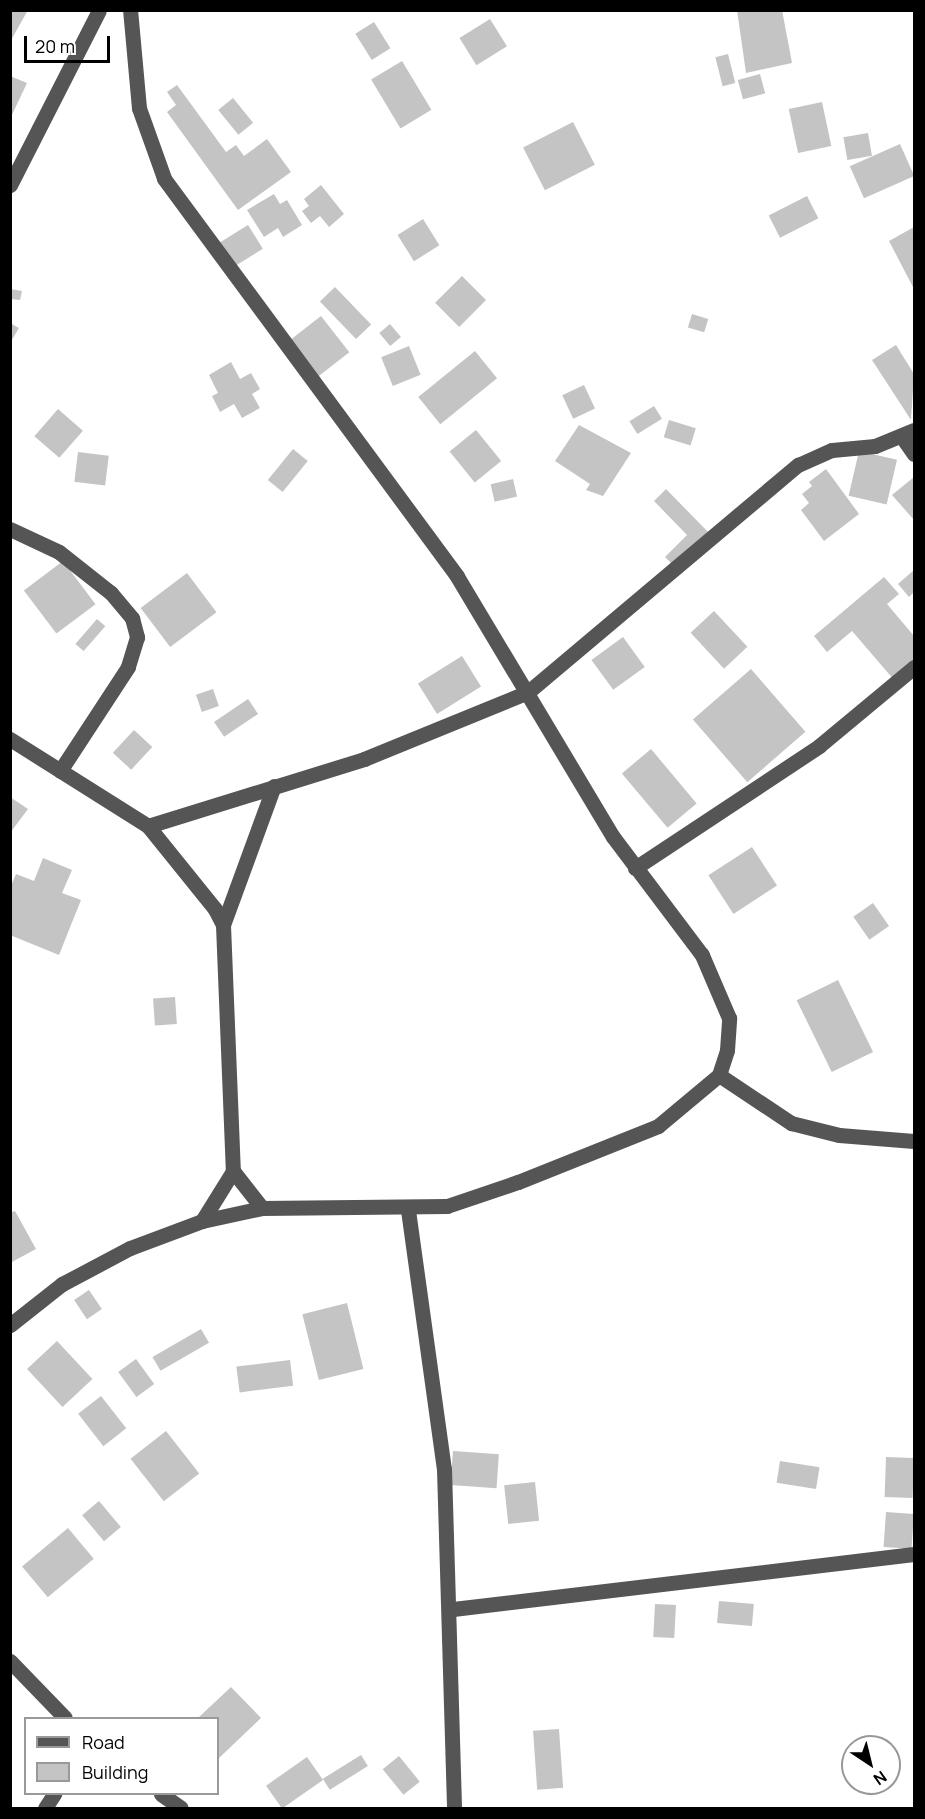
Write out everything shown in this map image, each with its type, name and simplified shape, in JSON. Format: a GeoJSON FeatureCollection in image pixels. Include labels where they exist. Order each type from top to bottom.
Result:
{"type":"FeatureCollection","features":[{"type":"Feature","properties":{"kind":"street"},"geometry":{"type":"LineString","coordinates":[[10,185],[99,10]]}},
{"type":"Feature","properties":{"kind":"street"},"geometry":{"type":"LineString","coordinates":[[10,1325],[62,1284],[130,1248],[202,1221],[262,1209],[408,1210],[447,1206],[658,1126],[719,1075],[729,1018],[722,991],[702,955],[635,868],[457,576],[164,178],[139,108],[130,10]]}},
{"type":"Feature","properties":{"kind":"street"},"geometry":{"type":"LineString","coordinates":[[148,826],[452,726],[528,692],[798,465],[832,450],[908,434],[915,454]]}},
{"type":"Feature","properties":{"kind":"street"},"geometry":{"type":"LineString","coordinates":[[10,529],[59,552],[111,593],[132,618],[138,637],[128,667],[60,771]]}},
{"type":"Feature","properties":{"kind":"street"},"geometry":{"type":"LineString","coordinates":[[635,868],[819,746],[915,667]]}},
{"type":"Feature","properties":{"kind":"street"},"geometry":{"type":"LineString","coordinates":[[10,739],[148,826],[202,890],[223,925]]}},
{"type":"Feature","properties":{"kind":"street"},"geometry":{"type":"LineString","coordinates":[[202,1221],[233,1171],[223,925],[274,786]]}},
{"type":"Feature","properties":{"kind":"street"},"geometry":{"type":"LineString","coordinates":[[719,1075],[791,1123],[839,1135],[915,1141]]}},
{"type":"Feature","properties":{"kind":"street"},"geometry":{"type":"LineString","coordinates":[[233,1171],[262,1209]]}},
{"type":"Feature","properties":{"kind":"street"},"geometry":{"type":"LineString","coordinates":[[408,1210],[444,1469],[453,1609],[454,1809]]}},
{"type":"Feature","properties":{"kind":"street"},"geometry":{"type":"LineString","coordinates":[[453,1609],[915,1554]]}},
{"type":"Feature","properties":{"kind":"street"},"geometry":{"type":"LineString","coordinates":[[10,1661],[63,1717]]}},
{"type":"Feature","properties":{"kind":"street"},"geometry":{"type":"LineString","coordinates":[[45,1809],[53,1795]]}},
{"type":"Feature","properties":{"kind":"street"},"geometry":{"type":"LineString","coordinates":[[161,1795],[181,1809]]}},
{"type":"Feature","properties":{"kind":"building"},"geometry":{"type":"Polygon","coordinates":[[[10,10],[28,10],[10,42],[10,10]]]}},
{"type":"Feature","properties":{"kind":"building"},"geometry":{"type":"Polygon","coordinates":[[[737,10],[782,10],[792,63],[746,73],[737,10]]]}},
{"type":"Feature","properties":{"kind":"building"},"geometry":{"type":"Polygon","coordinates":[[[490,19],[507,46],[476,65],[459,38],[490,19]]]}},
{"type":"Feature","properties":{"kind":"building"},"geometry":{"type":"Polygon","coordinates":[[[374,22],[390,48],[372,60],[355,34],[374,22]]]}},
{"type":"Feature","properties":{"kind":"building"},"geometry":{"type":"Polygon","coordinates":[[[728,54],[735,83],[723,86],[715,57],[728,54]]]}},
{"type":"Feature","properties":{"kind":"building"},"geometry":{"type":"Polygon","coordinates":[[[402,61],[431,110],[400,128],[371,80],[402,61]]]}},
{"type":"Feature","properties":{"kind":"building"},"geometry":{"type":"Polygon","coordinates":[[[760,74],[765,93],[743,99],[738,80],[760,74]]]}},
{"type":"Feature","properties":{"kind":"building"},"geometry":{"type":"Polygon","coordinates":[[[10,76],[27,83],[10,119],[10,76]]]}},
{"type":"Feature","properties":{"kind":"building"},"geometry":{"type":"Polygon","coordinates":[[[177,85],[226,152],[236,145],[244,156],[267,139],[291,172],[238,210],[167,112],[176,105],[167,92],[177,85]]]}},
{"type":"Feature","properties":{"kind":"building"},"geometry":{"type":"Polygon","coordinates":[[[233,98],[253,123],[238,135],[218,110],[233,98]]]}},
{"type":"Feature","properties":{"kind":"building"},"geometry":{"type":"Polygon","coordinates":[[[822,102],[831,146],[798,153],[789,109],[822,102]]]}},
{"type":"Feature","properties":{"kind":"building"},"geometry":{"type":"Polygon","coordinates":[[[573,122],[595,165],[545,190],[523,147],[573,122]]]}},
{"type":"Feature","properties":{"kind":"building"},"geometry":{"type":"Polygon","coordinates":[[[868,133],[872,156],[847,160],[843,137],[868,133]]]}},
{"type":"Feature","properties":{"kind":"building"},"geometry":{"type":"Polygon","coordinates":[[[900,144],[914,176],[864,198],[850,166],[900,144]]]}},
{"type":"Feature","properties":{"kind":"building"},"geometry":{"type":"Polygon","coordinates":[[[321,185],[344,214],[329,227],[320,216],[311,223],[302,211],[309,206],[304,199],[321,185]]]}},
{"type":"Feature","properties":{"kind":"building"},"geometry":{"type":"Polygon","coordinates":[[[274,194],[280,204],[287,200],[302,225],[283,237],[278,228],[264,237],[247,210],[274,194]]]}},
{"type":"Feature","properties":{"kind":"building"},"geometry":{"type":"Polygon","coordinates":[[[807,196],[818,218],[780,238],[769,216],[807,196]]]}},
{"type":"Feature","properties":{"kind":"building"},"geometry":{"type":"Polygon","coordinates":[[[423,219],[439,245],[414,261],[398,235],[423,219]]]}},
{"type":"Feature","properties":{"kind":"building"},"geometry":{"type":"Polygon","coordinates":[[[248,225],[263,249],[231,268],[217,245],[248,225]]]}},
{"type":"Feature","properties":{"kind":"building"},"geometry":{"type":"Polygon","coordinates":[[[914,227],[914,289],[889,241],[914,227]]]}},
{"type":"Feature","properties":{"kind":"building"},"geometry":{"type":"Polygon","coordinates":[[[462,276],[486,300],[459,327],[435,303],[462,276]]]}},
{"type":"Feature","properties":{"kind":"building"},"geometry":{"type":"Polygon","coordinates":[[[335,287],[371,324],[356,339],[320,302],[335,287]]]}},
{"type":"Feature","properties":{"kind":"building"},"geometry":{"type":"Polygon","coordinates":[[[10,289],[22,291],[20,300],[10,299],[10,289]]]}},
{"type":"Feature","properties":{"kind":"building"},"geometry":{"type":"Polygon","coordinates":[[[692,314],[708,319],[704,332],[688,327],[692,314]]]}},
{"type":"Feature","properties":{"kind":"building"},"geometry":{"type":"Polygon","coordinates":[[[321,316],[349,352],[315,379],[286,343],[321,316]]]}},
{"type":"Feature","properties":{"kind":"building"},"geometry":{"type":"Polygon","coordinates":[[[10,323],[19,328],[10,343],[10,323]]]}},
{"type":"Feature","properties":{"kind":"building"},"geometry":{"type":"Polygon","coordinates":[[[390,324],[401,337],[390,346],[379,333],[390,324]]]}},
{"type":"Feature","properties":{"kind":"building"},"geometry":{"type":"Polygon","coordinates":[[[896,345],[914,374],[911,420],[872,360],[896,345]]]}},
{"type":"Feature","properties":{"kind":"building"},"geometry":{"type":"Polygon","coordinates":[[[409,346],[421,375],[393,386],[381,357],[409,346]]]}},
{"type":"Feature","properties":{"kind":"building"},"geometry":{"type":"Polygon","coordinates":[[[475,351],[497,378],[440,424],[418,397],[475,351]]]}},
{"type":"Feature","properties":{"kind":"building"},"geometry":{"type":"Polygon","coordinates":[[[231,362],[240,379],[251,373],[260,389],[252,394],[260,408],[242,418],[234,404],[220,412],[212,396],[218,393],[209,375],[231,362]]]}},
{"type":"Feature","properties":{"kind":"building"},"geometry":{"type":"Polygon","coordinates":[[[584,385],[595,409],[573,419],[562,395],[584,385]]]}},
{"type":"Feature","properties":{"kind":"building"},"geometry":{"type":"Polygon","coordinates":[[[654,406],[662,419],[637,434],[629,421],[654,406]]]}},
{"type":"Feature","properties":{"kind":"building"},"geometry":{"type":"Polygon","coordinates":[[[58,409],[83,431],[59,458],[34,436],[58,409]]]}},
{"type":"Feature","properties":{"kind":"building"},"geometry":{"type":"Polygon","coordinates":[[[669,420],[696,428],[691,445],[664,437],[669,420]]]}},
{"type":"Feature","properties":{"kind":"building"},"geometry":{"type":"Polygon","coordinates":[[[579,425],[631,453],[603,496],[586,490],[590,484],[555,461],[579,425]]]}},
{"type":"Feature","properties":{"kind":"building"},"geometry":{"type":"Polygon","coordinates":[[[476,430],[501,461],[475,482],[450,451],[476,430]]]}},
{"type":"Feature","properties":{"kind":"building"},"geometry":{"type":"Polygon","coordinates":[[[293,449],[308,461],[283,492],[268,480],[293,449]]]}},
{"type":"Feature","properties":{"kind":"building"},"geometry":{"type":"Polygon","coordinates":[[[859,451],[897,460],[887,505],[849,496],[859,451]]]}},
{"type":"Feature","properties":{"kind":"building"},"geometry":{"type":"Polygon","coordinates":[[[78,452],[109,456],[105,486],[74,482],[78,452]]]}},
{"type":"Feature","properties":{"kind":"building"},"geometry":{"type":"Polygon","coordinates":[[[826,469],[859,514],[824,541],[801,510],[809,503],[802,494],[812,486],[809,482],[826,469]]]}},
{"type":"Feature","properties":{"kind":"building"},"geometry":{"type":"Polygon","coordinates":[[[914,477],[914,520],[892,495],[914,477]]]}},
{"type":"Feature","properties":{"kind":"building"},"geometry":{"type":"Polygon","coordinates":[[[513,479],[517,497],[495,502],[491,484],[513,479]]]}},
{"type":"Feature","properties":{"kind":"building"},"geometry":{"type":"Polygon","coordinates":[[[666,489],[710,534],[676,568],[665,557],[687,535],[654,501],[666,489]]]}},
{"type":"Feature","properties":{"kind":"building"},"geometry":{"type":"Polygon","coordinates":[[[63,561],[95,604],[56,634],[24,590],[63,561]]]}},
{"type":"Feature","properties":{"kind":"building"},"geometry":{"type":"Polygon","coordinates":[[[914,570],[914,592],[909,597],[898,584],[914,570]]]}},
{"type":"Feature","properties":{"kind":"building"},"geometry":{"type":"Polygon","coordinates":[[[187,573],[216,612],[170,647],[141,608],[187,573]]]}},
{"type":"Feature","properties":{"kind":"building"},"geometry":{"type":"Polygon","coordinates":[[[884,577],[899,594],[887,604],[914,636],[914,664],[895,681],[852,631],[827,652],[814,636],[884,577]]]}},
{"type":"Feature","properties":{"kind":"building"},"geometry":{"type":"Polygon","coordinates":[[[714,611],[747,647],[724,669],[691,633],[714,611]]]}},
{"type":"Feature","properties":{"kind":"building"},"geometry":{"type":"Polygon","coordinates":[[[97,619],[105,626],[84,651],[75,644],[97,619]]]}},
{"type":"Feature","properties":{"kind":"building"},"geometry":{"type":"Polygon","coordinates":[[[623,637],[645,667],[613,690],[591,660],[623,637]]]}},
{"type":"Feature","properties":{"kind":"building"},"geometry":{"type":"Polygon","coordinates":[[[462,656],[481,687],[437,714],[418,684],[462,656]]]}},
{"type":"Feature","properties":{"kind":"building"},"geometry":{"type":"Polygon","coordinates":[[[751,669],[805,732],[747,782],[693,720],[751,669]]]}},
{"type":"Feature","properties":{"kind":"building"},"geometry":{"type":"Polygon","coordinates":[[[213,689],[219,706],[202,712],[196,695],[213,689]]]}},
{"type":"Feature","properties":{"kind":"building"},"geometry":{"type":"Polygon","coordinates":[[[248,699],[258,714],[224,737],[214,722],[248,699]]]}},
{"type":"Feature","properties":{"kind":"building"},"geometry":{"type":"Polygon","coordinates":[[[134,730],[152,747],[131,770],[113,753],[134,730]]]}},
{"type":"Feature","properties":{"kind":"building"},"geometry":{"type":"Polygon","coordinates":[[[651,749],[697,803],[668,828],[622,773],[651,749]]]}},
{"type":"Feature","properties":{"kind":"building"},"geometry":{"type":"Polygon","coordinates":[[[10,797],[28,809],[10,833],[10,797]]]}},
{"type":"Feature","properties":{"kind":"building"},"geometry":{"type":"Polygon","coordinates":[[[752,847],[777,886],[733,914],[708,875],[752,847]]]}},
{"type":"Feature","properties":{"kind":"building"},"geometry":{"type":"Polygon","coordinates":[[[43,858],[72,870],[62,893],[81,900],[59,955],[10,935],[10,888],[16,874],[34,881],[43,858]]]}},
{"type":"Feature","properties":{"kind":"building"},"geometry":{"type":"Polygon","coordinates":[[[873,903],[889,926],[869,940],[853,917],[873,903]]]}},
{"type":"Feature","properties":{"kind":"building"},"geometry":{"type":"Polygon","coordinates":[[[838,980],[873,1052],[832,1072],[797,1000],[838,980]]]}},
{"type":"Feature","properties":{"kind":"building"},"geometry":{"type":"Polygon","coordinates":[[[175,997],[177,1024],[155,1025],[153,999],[175,997]]]}},
{"type":"Feature","properties":{"kind":"building"},"geometry":{"type":"Polygon","coordinates":[[[15,1211],[36,1249],[10,1263],[10,1213],[15,1211]]]}},
{"type":"Feature","properties":{"kind":"building"},"geometry":{"type":"Polygon","coordinates":[[[89,1290],[102,1309],[87,1319],[74,1300],[89,1290]]]}},
{"type":"Feature","properties":{"kind":"building"},"geometry":{"type":"Polygon","coordinates":[[[347,1303],[363,1369],[319,1380],[302,1314],[347,1303]]]}},
{"type":"Feature","properties":{"kind":"building"},"geometry":{"type":"Polygon","coordinates":[[[201,1329],[209,1343],[161,1371],[153,1357],[201,1329]]]}},
{"type":"Feature","properties":{"kind":"building"},"geometry":{"type":"Polygon","coordinates":[[[57,1341],[92,1379],[62,1407],[27,1369],[57,1341]]]}},
{"type":"Feature","properties":{"kind":"building"},"geometry":{"type":"Polygon","coordinates":[[[136,1359],[154,1384],[136,1397],[118,1372],[136,1359]]]}},
{"type":"Feature","properties":{"kind":"building"},"geometry":{"type":"Polygon","coordinates":[[[290,1360],[293,1386],[240,1392],[236,1367],[290,1360]]]}},
{"type":"Feature","properties":{"kind":"building"},"geometry":{"type":"Polygon","coordinates":[[[101,1396],[126,1428],[103,1446],[78,1414],[101,1396]]]}},
{"type":"Feature","properties":{"kind":"building"},"geometry":{"type":"Polygon","coordinates":[[[166,1431],[199,1474],[164,1501],[131,1459],[166,1431]]]}},
{"type":"Feature","properties":{"kind":"building"},"geometry":{"type":"Polygon","coordinates":[[[453,1451],[499,1454],[497,1488],[451,1485],[453,1451]]]}},
{"type":"Feature","properties":{"kind":"building"},"geometry":{"type":"Polygon","coordinates":[[[886,1457],[914,1458],[913,1498],[885,1497],[886,1457]]]}},
{"type":"Feature","properties":{"kind":"building"},"geometry":{"type":"Polygon","coordinates":[[[780,1461],[820,1467],[816,1489],[777,1483],[780,1461]]]}},
{"type":"Feature","properties":{"kind":"building"},"geometry":{"type":"Polygon","coordinates":[[[535,1482],[539,1521],[508,1524],[504,1485],[535,1482]]]}},
{"type":"Feature","properties":{"kind":"building"},"geometry":{"type":"Polygon","coordinates":[[[99,1501],[121,1527],[104,1541],[82,1515],[99,1501]]]}},
{"type":"Feature","properties":{"kind":"building"},"geometry":{"type":"Polygon","coordinates":[[[886,1512],[914,1514],[911,1549],[884,1547],[886,1512]]]}},
{"type":"Feature","properties":{"kind":"building"},"geometry":{"type":"Polygon","coordinates":[[[68,1528],[94,1559],[48,1597],[22,1567],[68,1528]]]}},
{"type":"Feature","properties":{"kind":"building"},"geometry":{"type":"Polygon","coordinates":[[[719,1601],[754,1604],[752,1626],[717,1623],[719,1601]]]}},
{"type":"Feature","properties":{"kind":"building"},"geometry":{"type":"Polygon","coordinates":[[[655,1604],[676,1605],[674,1638],[653,1637],[655,1604]]]}},
{"type":"Feature","properties":{"kind":"building"},"geometry":{"type":"Polygon","coordinates":[[[231,1687],[261,1718],[219,1758],[219,1717],[199,1717],[231,1687]]]}},
{"type":"Feature","properties":{"kind":"building"},"geometry":{"type":"Polygon","coordinates":[[[559,1729],[563,1788],[537,1790],[533,1731],[559,1729]]]}},
{"type":"Feature","properties":{"kind":"building"},"geometry":{"type":"Polygon","coordinates":[[[361,1755],[368,1766],[330,1790],[323,1779],[361,1755]]]}},
{"type":"Feature","properties":{"kind":"building"},"geometry":{"type":"Polygon","coordinates":[[[399,1756],[420,1782],[403,1795],[383,1769],[399,1756]]]}},
{"type":"Feature","properties":{"kind":"building"},"geometry":{"type":"Polygon","coordinates":[[[307,1757],[323,1780],[283,1808],[266,1786],[307,1757]]]}}]}
